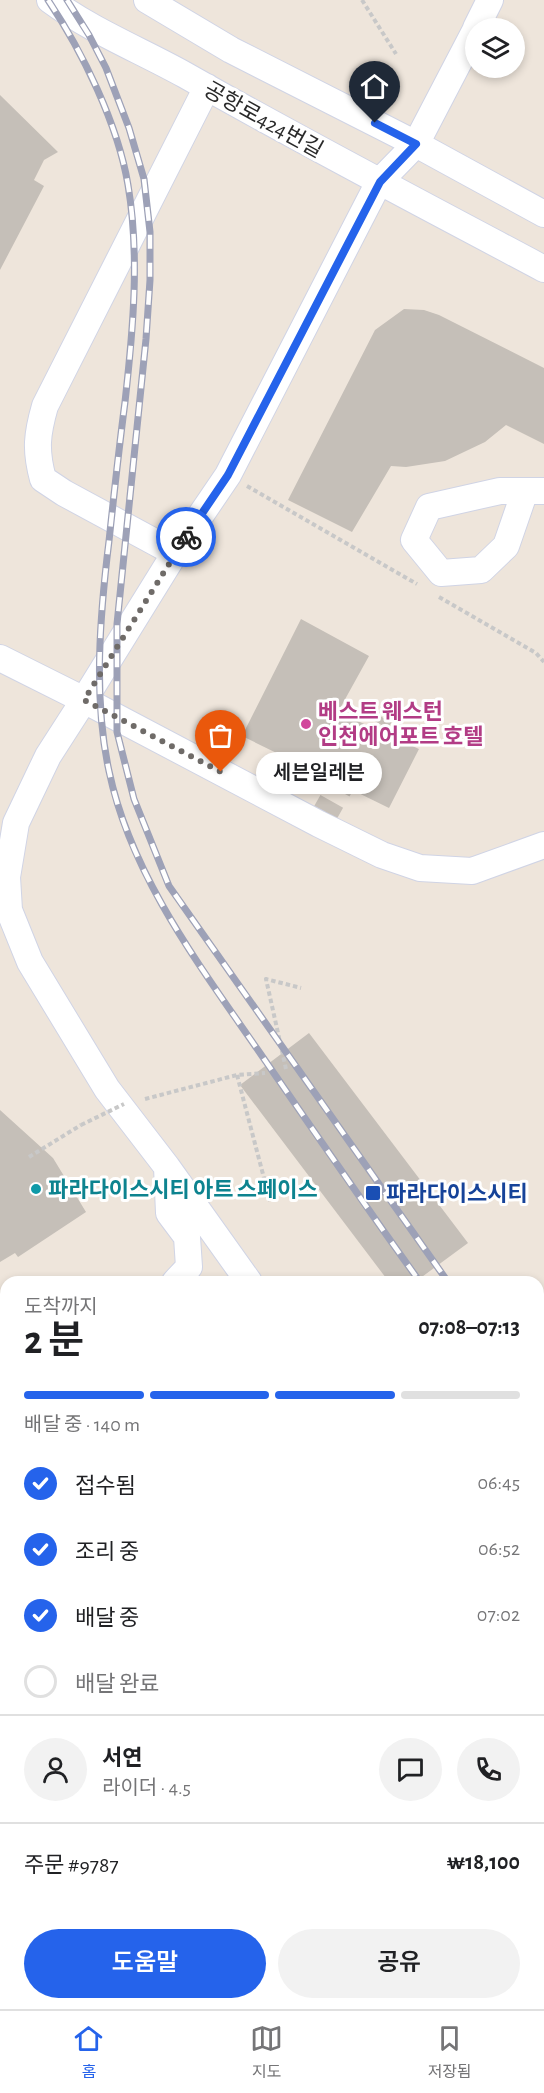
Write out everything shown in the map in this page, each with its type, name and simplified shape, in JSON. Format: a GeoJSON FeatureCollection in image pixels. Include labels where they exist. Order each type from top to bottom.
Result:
{"type":"FeatureCollection","features":[{"type":"Feature","properties":{"kind":"street","name":"공항로424번길"},"geometry":{"type":"LineString","coordinates":[[50,0],[74,18],[164,63],[544,269]]}},
{"type":"Feature","properties":{"kind":"street","name":"공항로424번길"},"geometry":{"type":"LineString","coordinates":[[147,0],[231,50],[416,144],[544,214]]}},
{"type":"Feature","properties":{"kind":"street"},"geometry":{"type":"LineString","coordinates":[[481,18],[490,0]]}},
{"type":"Feature","properties":{"kind":"street"},"geometry":{"type":"LineString","coordinates":[[245,1276],[167,1167],[107,1089],[30,962],[9,910],[4,878],[16,823],[48,756],[175,553],[228,475],[380,182],[416,144],[465,50]]}},
{"type":"Feature","properties":{"kind":"street"},"geometry":{"type":"LineString","coordinates":[[175,553],[64,493],[43,479],[37,458],[37,434],[45,405],[207,87]]}},
{"type":"Feature","properties":{"kind":"street"},"geometry":{"type":"LineString","coordinates":[[0,658],[382,855],[420,868],[472,871],[544,845]]}},
{"type":"Feature","properties":{"kind":"street"},"geometry":{"type":"LineString","coordinates":[[167,1167],[169,1213],[187,1237],[189,1266],[181,1276]]}},
{"type":"Feature","properties":{"kind":"path"},"geometry":{"type":"LineString","coordinates":[[362,0],[396,54]]}},
{"type":"Feature","properties":{"kind":"path"},"geometry":{"type":"LineString","coordinates":[[228,475],[423,588]]}},
{"type":"Feature","properties":{"kind":"path"},"geometry":{"type":"LineString","coordinates":[[434,594],[536,653],[544,662]]}},
{"type":"Feature","properties":{"kind":"path"},"geometry":{"type":"LineString","coordinates":[[286,1069],[266,979],[301,988]]}},
{"type":"Feature","properties":{"kind":"path"},"geometry":{"type":"LineString","coordinates":[[29,1157],[81,1125],[124,1104],[237,1075],[265,1073]]}},
{"type":"Feature","properties":{"kind":"path"},"geometry":{"type":"LineString","coordinates":[[237,1075],[270,1201]]}},
{"type":"Feature","properties":{"kind":"building"},"geometry":{"type":"Polygon","coordinates":[[[0,95],[58,152],[44,160],[34,180],[44,186],[0,270],[0,95]]]}},
{"type":"Feature","properties":{"kind":"building"},"geometry":{"type":"Polygon","coordinates":[[[404,309],[424,310],[439,315],[544,368],[544,444],[506,425],[485,442],[445,461],[406,467],[391,466],[352,532],[288,500],[375,330],[404,309]]]}},
{"type":"Feature","properties":{"kind":"building","name":"베스트 웨스턴 인천에어포트 호텔"},"geometry":{"type":"Polygon","coordinates":[[[301,619],[369,656],[338,712],[419,749],[389,808],[242,736],[301,619]]]}},
{"type":"Feature","properties":{"kind":"building"},"geometry":{"type":"Polygon","coordinates":[[[309,1033],[468,1243],[423,1276],[384,1276],[240,1085],[309,1033]]]}},
{"type":"Feature","properties":{"kind":"building","name":"파라다이스시티 아트 스페이스"},"geometry":{"type":"Polygon","coordinates":[[[0,1110],[53,1158],[86,1212],[18,1257],[15,1253],[0,1262],[0,1110]]]}},
{"type":"Feature","properties":{"kind":"tunnel"},"geometry":{"type":"LineString","coordinates":[[319,824],[380,716]]}},
{"type":"Feature","properties":{"kind":"railway"},"geometry":{"type":"LineString","coordinates":[[48,0],[86,65],[107,113],[123,162],[132,212],[134,293],[131,348],[106,569],[100,656],[104,743],[119,810],[133,847],[170,919],[214,987],[416,1276]]}},
{"type":"Feature","properties":{"kind":"railway"},"geometry":{"type":"LineString","coordinates":[[67,0],[106,68],[129,128],[144,179],[150,232],[146,339],[117,624],[117,732],[134,799],[169,886],[444,1276]]}},
{"type":"Feature","properties":{"kind":"way so far"},"geometry":{"type":"LineString","coordinates":[[186,537],[84,700],[221,772]]}},
{"type":"Feature","properties":{"kind":"place","name":"베스트 웨스턴 인천에어포트 호텔"},"geometry":{"type":"Point","coordinates":[306,724]}},
{"type":"Feature","properties":{"kind":"place","name":"세븐일레븐"},"geometry":{"type":"Point","coordinates":[221,772]}},
{"type":"Feature","properties":{"kind":"place","name":"파라다이스시티 아트 스페이스"},"geometry":{"type":"Point","coordinates":[36,1189]}},
{"type":"Feature","properties":{"kind":"place","name":"파라다이스시티"},"geometry":{"type":"Point","coordinates":[373,1193]}},
{"type":"Feature","properties":{"kind":"route"},"geometry":{"type":"LineString","coordinates":[[186,537],[228,475],[380,182],[416,144],[375,123]]}}]}
